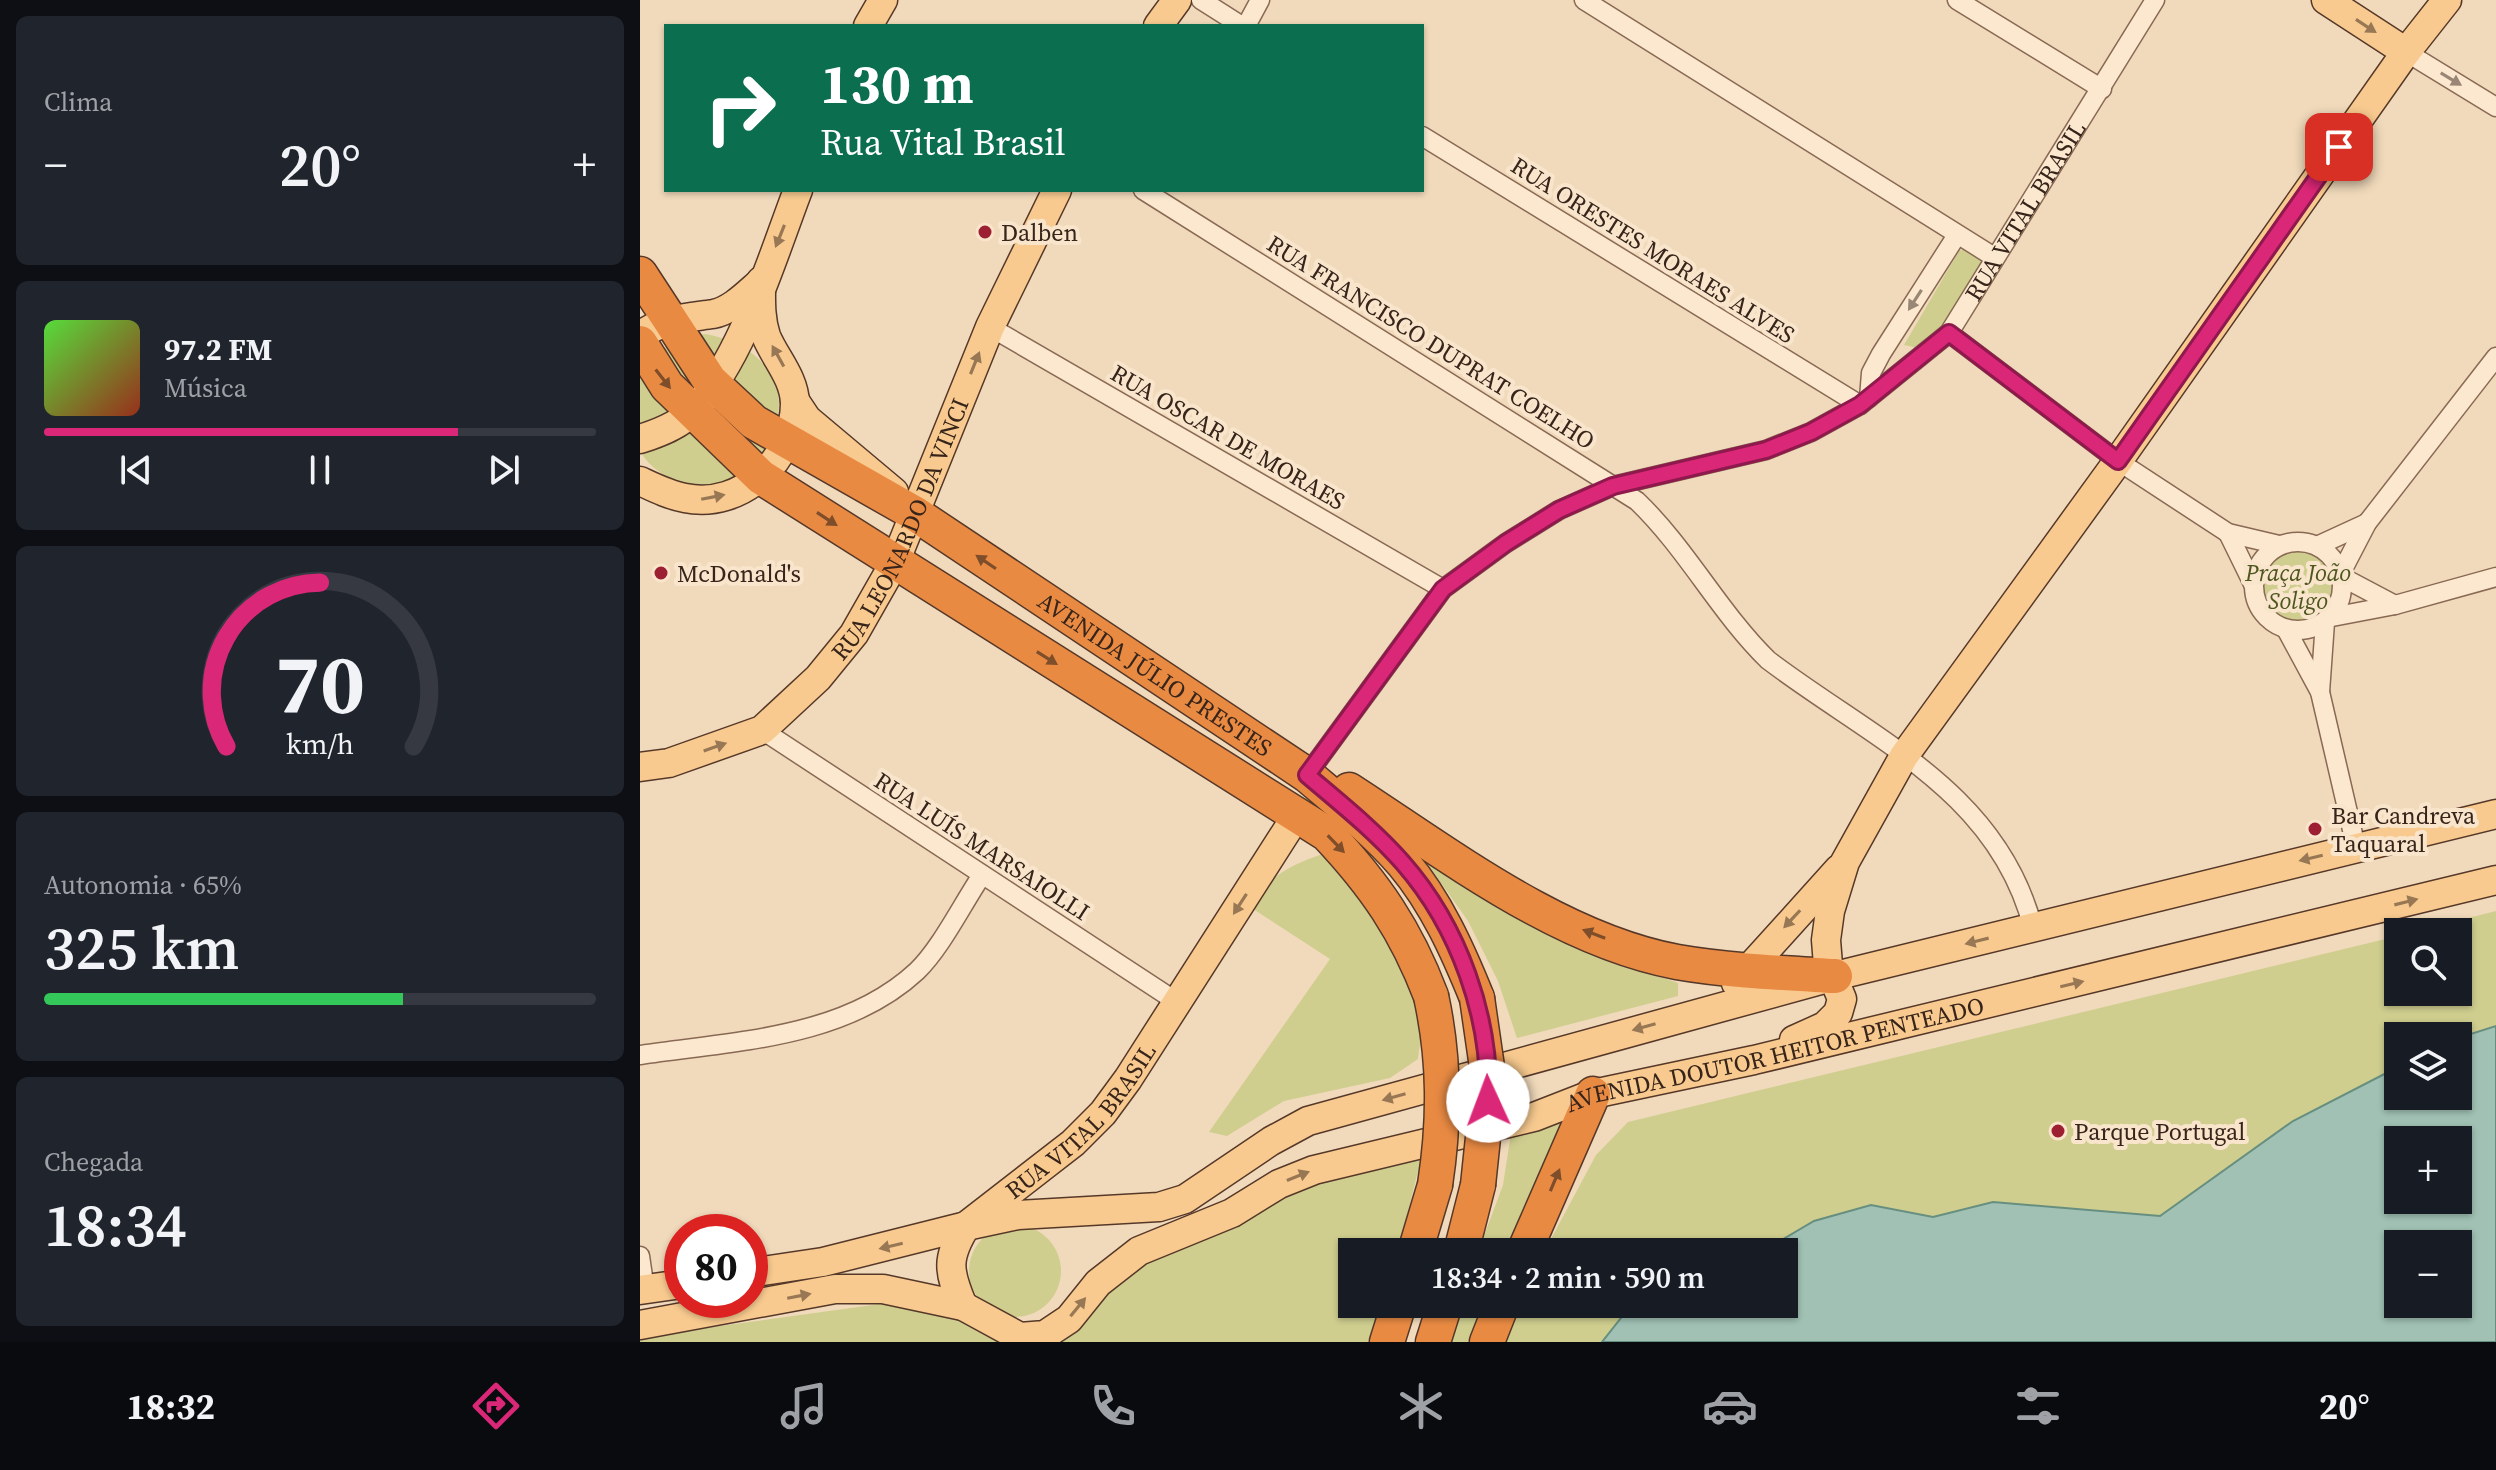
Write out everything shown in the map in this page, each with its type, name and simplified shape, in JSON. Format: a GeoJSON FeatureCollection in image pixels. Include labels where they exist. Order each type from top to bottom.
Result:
{"type":"FeatureCollection","features":[{"type":"Feature","properties":{"kind":"highway"},"geometry":{"type":"LineString","coordinates":[[640,274],[654,328]]}},
{"type":"Feature","properties":{"kind":"highway","name":"AVENIDA JÚLIO PRESTES"},"geometry":{"type":"LineString","coordinates":[[654,328],[736,408],[787,442],[914,513],[1307,775],[1403,863],[1438,913],[1477,998],[1489,1081],[1478,1185],[1465,1238]]}},
{"type":"Feature","properties":{"kind":"highway","name":"AVENIDA JÚLIO PRESTES"},"geometry":{"type":"LineString","coordinates":[[640,343],[667,386],[761,477],[1327,834],[1384,899],[1405,936],[1431,996],[1442,1063],[1444,1125],[1435,1185],[1419,1238]]}},
{"type":"Feature","properties":{"kind":"highway"},"geometry":{"type":"LineString","coordinates":[[1307,775],[1340,785],[1507,892],[1567,924],[1675,961],[1745,970],[1835,976]]}},
{"type":"Feature","properties":{"kind":"highway"},"geometry":{"type":"LineString","coordinates":[[1530,1238],[1593,1094]]}},
{"type":"Feature","properties":{"kind":"highway"},"geometry":{"type":"LineString","coordinates":[[1387,1342],[1395,1318]]}},
{"type":"Feature","properties":{"kind":"highway"},"geometry":{"type":"LineString","coordinates":[[1433,1342],[1441,1318]]}},
{"type":"Feature","properties":{"kind":"highway"},"geometry":{"type":"LineString","coordinates":[[1487,1342],[1496,1318]]}},
{"type":"Feature","properties":{"kind":"main road"},"geometry":{"type":"LineString","coordinates":[[869,24],[883,0]]}},
{"type":"Feature","properties":{"kind":"main road"},"geometry":{"type":"LineString","coordinates":[[1159,24],[1177,0]]}},
{"type":"Feature","properties":{"kind":"main road"},"geometry":{"type":"LineString","coordinates":[[2326,0],[2406,52]]}},
{"type":"Feature","properties":{"kind":"main road"},"geometry":{"type":"LineString","coordinates":[[1754,1060],[1825,1026],[1838,1013],[1842,999],[1828,965],[1826,940],[1830,911],[1845,862],[1904,756],[2118,461],[2406,52],[2447,0]]}},
{"type":"Feature","properties":{"kind":"main road"},"geometry":{"type":"LineString","coordinates":[[640,439],[657,434],[693,412],[713,383],[746,325],[797,192]]}},
{"type":"Feature","properties":{"kind":"main road","name":"RUA LEONARDO DA VINCI"},"geometry":{"type":"LineString","coordinates":[[640,767],[669,763],[762,730],[818,678],[854,634],[895,562],[990,327],[1056,192]]}},
{"type":"Feature","properties":{"kind":"main road"},"geometry":{"type":"LineString","coordinates":[[654,328],[715,314],[737,303],[761,281]]}},
{"type":"Feature","properties":{"kind":"main road"},"geometry":{"type":"LineString","coordinates":[[761,281],[764,326],[782,361],[795,401],[807,419],[864,464],[914,513]]}},
{"type":"Feature","properties":{"kind":"main road"},"geometry":{"type":"LineString","coordinates":[[640,481],[662,492],[702,499],[739,491],[761,477],[787,442],[795,401]]}},
{"type":"Feature","properties":{"kind":"main road"},"geometry":{"type":"LineString","coordinates":[[963,1306],[950,1266],[951,1250],[966,1226],[1018,1215],[1159,1207],[1185,1199],[1271,1141],[1308,1121],[1835,976],[2496,814]]}},
{"type":"Feature","properties":{"kind":"main road","name":"RUA VITAL BRASIL"},"geometry":{"type":"LineString","coordinates":[[768,1270],[823,1262],[966,1226],[1034,1176],[1103,1113],[1297,815]]}},
{"type":"Feature","properties":{"kind":"main road"},"geometry":{"type":"LineString","coordinates":[[1696,1012],[1732,988],[1845,862]]}},
{"type":"Feature","properties":{"kind":"main road","name":"AVENIDA DOUTOR HEITOR PENTEADO"},"geometry":{"type":"LineString","coordinates":[[963,1306],[1020,1337],[1045,1335],[1069,1319],[1098,1283],[1139,1251],[1232,1213],[1279,1184],[1314,1170],[1534,1117],[1593,1094],[1754,1060],[2496,880]]}},
{"type":"Feature","properties":{"kind":"main road"},"geometry":{"type":"LineString","coordinates":[[642,1290],[664,1287]]}},
{"type":"Feature","properties":{"kind":"main road"},"geometry":{"type":"LineString","coordinates":[[640,1325],[835,1289],[909,1292],[963,1306]]}},
{"type":"Feature","properties":{"kind":"street"},"geometry":{"type":"LineString","coordinates":[[1201,0],[1241,24]]}},
{"type":"Feature","properties":{"kind":"street"},"geometry":{"type":"LineString","coordinates":[[1245,24],[1260,0]]}},
{"type":"Feature","properties":{"kind":"street"},"geometry":{"type":"LineString","coordinates":[[1584,0],[1994,257]]}},
{"type":"Feature","properties":{"kind":"street"},"geometry":{"type":"LineString","coordinates":[[1957,0],[2102,89]]}},
{"type":"Feature","properties":{"kind":"street","name":"RUA VITAL BRASIL"},"geometry":{"type":"LineString","coordinates":[[1307,775],[1443,589],[1559,510],[1613,486],[1766,450],[1811,432],[1864,402],[1949,333],[2155,0]]}},
{"type":"Feature","properties":{"kind":"street"},"geometry":{"type":"LineString","coordinates":[[2406,52],[2496,107]]}},
{"type":"Feature","properties":{"kind":"street","name":"RUA ORESTES MORAES ALVES"},"geometry":{"type":"LineString","coordinates":[[1424,137],[1864,402]]}},
{"type":"Feature","properties":{"kind":"street","name":"RUA FRANCISCO DUPRAT COELHO"},"geometry":{"type":"LineString","coordinates":[[1146,192],[1637,501],[1662,525],[1746,639],[1768,660],[1955,796],[1989,833],[2011,865],[2024,894],[2033,928]]}},
{"type":"Feature","properties":{"kind":"street","name":"RUA VITAL BRASIL"},"geometry":{"type":"LineString","coordinates":[[1864,402],[1876,363],[1957,235]]}},
{"type":"Feature","properties":{"kind":"street","name":"RUA OSCAR DE MORAES"},"geometry":{"type":"LineString","coordinates":[[990,327],[1443,589]]}},
{"type":"Feature","properties":{"kind":"street"},"geometry":{"type":"LineString","coordinates":[[1949,333],[2118,461],[2228,533],[2279,545],[2300,542],[2317,546],[2341,575],[2395,605]]}},
{"type":"Feature","properties":{"kind":"street"},"geometry":{"type":"LineString","coordinates":[[2320,692],[2328,619],[2340,600],[2341,575],[2367,523],[2496,357]]}},
{"type":"Feature","properties":{"kind":"street"},"geometry":{"type":"LineString","coordinates":[[2317,546],[2367,523]]}},
{"type":"Feature","properties":{"kind":"street"},"geometry":{"type":"LineString","coordinates":[[2228,533],[2253,584],[2262,612],[2286,629],[2320,692],[2356,847]]}},
{"type":"Feature","properties":{"kind":"street"},"geometry":{"type":"LineString","coordinates":[[2253,584],[2256,569],[2279,545]]}},
{"type":"Feature","properties":{"kind":"street"},"geometry":{"type":"LineString","coordinates":[[2286,629],[2300,631],[2328,619],[2395,605],[2496,577]]}},
{"type":"Feature","properties":{"kind":"street","name":"RUA LUÍS MARSAIOLLI"},"geometry":{"type":"LineString","coordinates":[[762,730],[1177,1002]]}},
{"type":"Feature","properties":{"kind":"street"},"geometry":{"type":"LineString","coordinates":[[640,1055],[791,1033],[839,1018],[886,997],[919,968],[982,875]]}},
{"type":"Feature","properties":{"kind":"street"},"geometry":{"type":"LineString","coordinates":[[640,1256],[642,1290]]}},
{"type":"Feature","properties":{"kind":"green space"},"geometry":{"type":"Polygon","coordinates":[[[1966,248],[1986,261],[1943,330],[1918,348],[1904,345],[1959,251],[1966,248]]]}},
{"type":"Feature","properties":{"kind":"green space"},"geometry":{"type":"Polygon","coordinates":[[[706,334],[741,346],[766,367],[778,396],[778,414],[765,455],[748,473],[732,481],[698,486],[665,475],[651,465],[640,451],[640,369],[670,345],[706,334]]]}},
{"type":"Feature","properties":{"kind":"green space","name":"Praça João Soligo"},"geometry":{"type":"Polygon","coordinates":[[[2305,551],[2324,561],[2332,573],[2332,601],[2324,613],[2312,621],[2291,623],[2272,613],[2264,601],[2262,580],[2272,561],[2284,553],[2305,551]]]}},
{"type":"Feature","properties":{"kind":"green space"},"geometry":{"type":"Polygon","coordinates":[[[1417,849],[1498,905],[1577,949],[1678,983],[1678,996],[1517,1038],[1498,981],[1468,921],[1417,849]]]}},
{"type":"Feature","properties":{"kind":"green space"},"geometry":{"type":"Polygon","coordinates":[[[1325,853],[1371,909],[1408,977],[1421,1022],[1418,1059],[1390,1078],[1284,1101],[1227,1136],[1209,1132],[1330,959],[1247,905],[1282,873],[1325,853]]]}},
{"type":"Feature","properties":{"kind":"green space","name":"Parque Portugal"},"geometry":{"type":"Polygon","coordinates":[[[2496,911],[2496,1342],[1504,1342],[1514,1318],[1798,1318],[1798,1238],[1552,1238],[1596,1155],[1628,1122],[2384,939],[2384,1006],[2472,1006],[2472,918],[2468,918],[2496,911]]]}},
{"type":"Feature","properties":{"kind":"green space"},"geometry":{"type":"Polygon","coordinates":[[[1568,1118],[1518,1238],[1483,1238],[1503,1185],[1512,1127],[1568,1118]]]}},
{"type":"Feature","properties":{"kind":"green space"},"geometry":{"type":"Polygon","coordinates":[[[1422,1155],[1401,1238],[1338,1238],[1338,1318],[1378,1318],[1371,1342],[1050,1342],[1135,1266],[1314,1182],[1422,1155]]]}},
{"type":"Feature","properties":{"kind":"green space"},"geometry":{"type":"Polygon","coordinates":[[[1015,1225],[1033,1228],[1048,1238],[1058,1253],[1061,1271],[1058,1289],[1048,1304],[1033,1314],[1015,1317],[997,1314],[982,1304],[972,1289],[969,1271],[972,1253],[982,1238],[997,1228],[1015,1225]]]}},
{"type":"Feature","properties":{"kind":"green space"},"geometry":{"type":"Polygon","coordinates":[[[909,1300],[946,1310],[1004,1342],[640,1342],[640,1337],[909,1300]]]}},
{"type":"Feature","properties":{"kind":"green space"},"geometry":{"type":"Polygon","coordinates":[[[1458,1318],[1483,1318],[1472,1342],[1450,1342],[1458,1318]]]}},
{"type":"Feature","properties":{"kind":"shaded area"},"geometry":{"type":"Polygon","coordinates":[[[2496,1026],[2496,1342],[1602,1342],[1621,1318],[1798,1318],[1798,1238],[1785,1238],[1814,1221],[1871,1205],[1933,1217],[1993,1202],[2160,1216],[2293,1121],[2384,1074],[2384,1110],[2472,1110],[2472,1034],[2496,1026]]]}},
{"type":"Feature","properties":{"kind":"place","name":"Dalben"},"geometry":{"type":"Point","coordinates":[985,232]}},
{"type":"Feature","properties":{"kind":"place","name":"McDonald's"},"geometry":{"type":"Point","coordinates":[661,573]}},
{"type":"Feature","properties":{"kind":"place","name":"Bar Candreva Taquaral"},"geometry":{"type":"Point","coordinates":[2315,829]}},
{"type":"Feature","properties":{"kind":"place","name":"Parque Portugal"},"geometry":{"type":"Point","coordinates":[2058,1131]}},
{"type":"Feature","properties":{"kind":"route"},"geometry":{"type":"LineString","coordinates":[[1488,1101],[1485,1039],[1477,998],[1438,913],[1403,863],[1307,775],[1443,589],[1506,543],[1559,510],[1613,486],[1766,450],[1811,432],[1860,405],[1920,360],[1949,333],[2118,461],[2339,147]]}}]}
